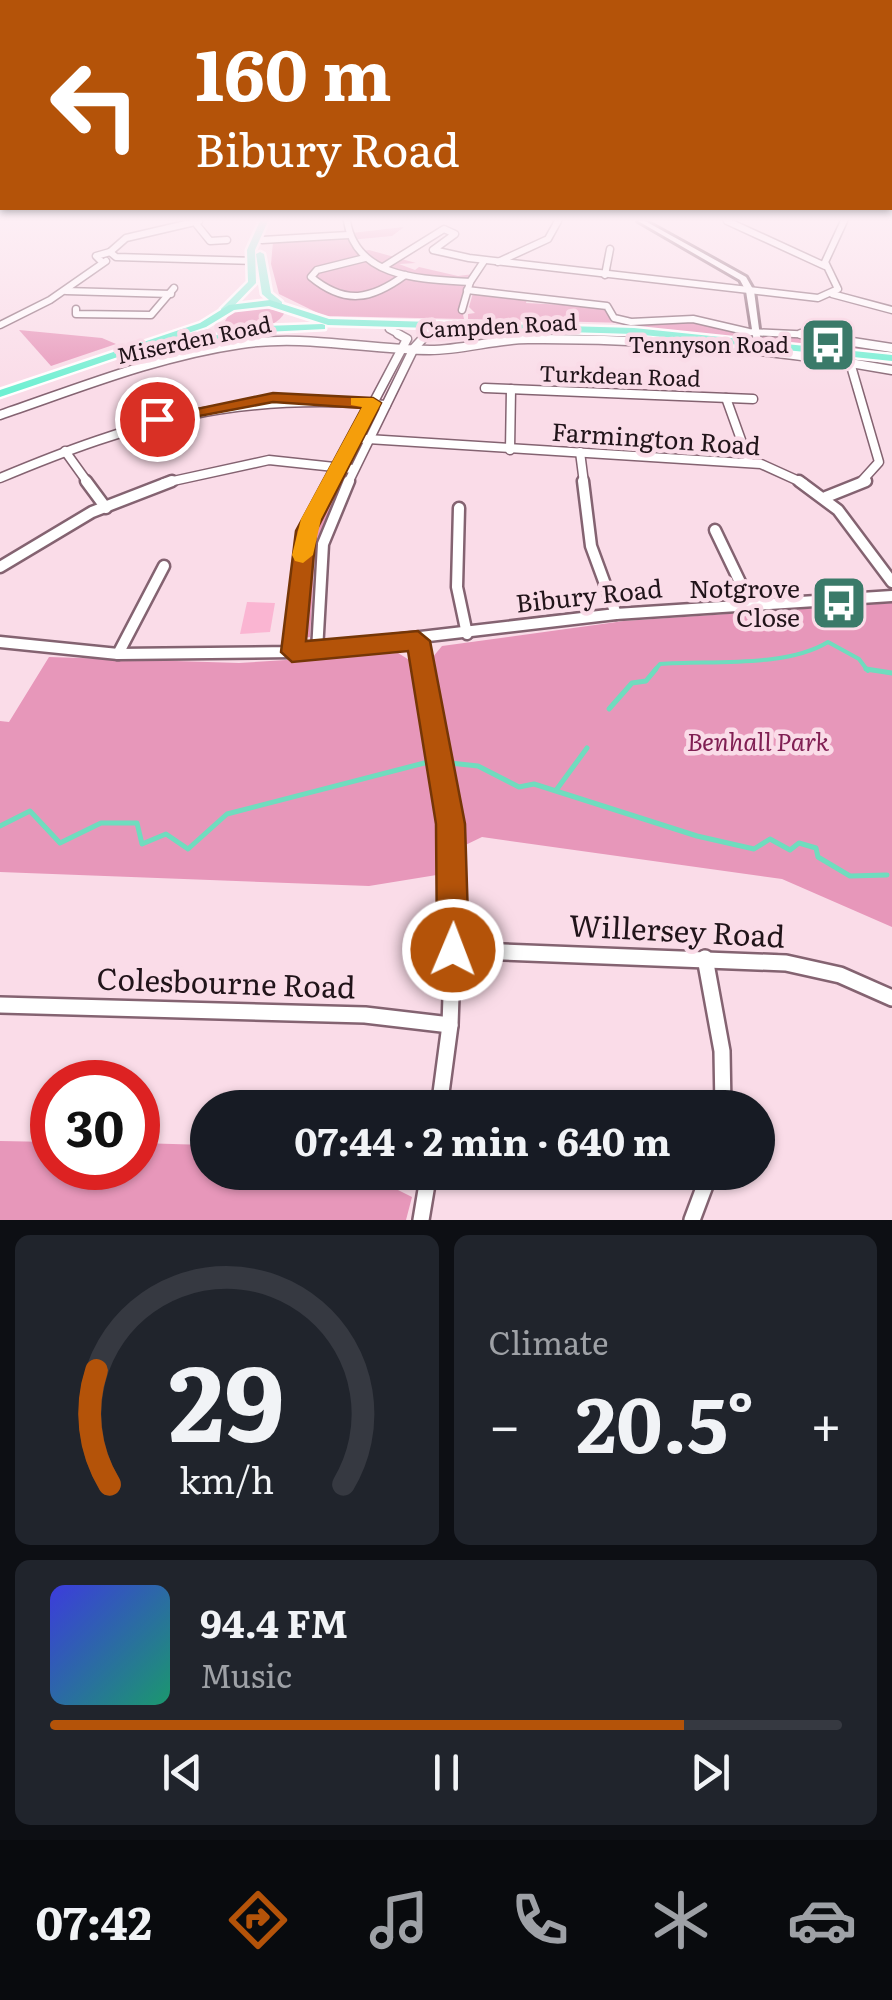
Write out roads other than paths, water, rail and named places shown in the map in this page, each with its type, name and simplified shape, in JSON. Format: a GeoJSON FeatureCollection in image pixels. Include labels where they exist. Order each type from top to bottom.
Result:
{"type":"FeatureCollection","features":[{"type":"Feature","properties":{"kind":"highway"},"geometry":{"type":"LineString","coordinates":[[0,398],[252,302],[282,306],[328,322],[536,327]]}},
{"type":"Feature","properties":{"kind":"highway"},"geometry":{"type":"LineString","coordinates":[[266,328],[286,318],[282,306]]}},
{"type":"Feature","properties":{"kind":"highway"},"geometry":{"type":"LineString","coordinates":[[220,314],[221,328],[242,332]]}},
{"type":"Feature","properties":{"kind":"highway"},"geometry":{"type":"LineString","coordinates":[[0,398],[128,358],[266,328],[633,326],[758,338],[892,358]]}},
{"type":"Feature","properties":{"kind":"main road"},"geometry":{"type":"LineString","coordinates":[[220,314],[252,284],[252,278]]}},
{"type":"Feature","properties":{"kind":"main road"},"geometry":{"type":"LineString","coordinates":[[260,278],[267,294],[282,306]]}},
{"type":"Feature","properties":{"kind":"street"},"geometry":{"type":"LineString","coordinates":[[0,325],[65,291],[81,278]]}},
{"type":"Feature","properties":{"kind":"street"},"geometry":{"type":"LineString","coordinates":[[311,278],[363,300],[377,296],[400,278]]}},
{"type":"Feature","properties":{"kind":"street"},"geometry":{"type":"LineString","coordinates":[[426,278],[504,297],[607,306]]}},
{"type":"Feature","properties":{"kind":"street"},"geometry":{"type":"LineString","coordinates":[[462,310],[473,278]]}},
{"type":"Feature","properties":{"kind":"street"},"geometry":{"type":"LineString","coordinates":[[630,278],[807,298],[832,294],[892,310]]}},
{"type":"Feature","properties":{"kind":"street"},"geometry":{"type":"LineString","coordinates":[[740,278],[750,292],[758,338],[816,334],[892,348]]}},
{"type":"Feature","properties":{"kind":"street"},"geometry":{"type":"LineString","coordinates":[[832,294],[839,284],[835,278]]}},
{"type":"Feature","properties":{"kind":"street"},"geometry":{"type":"LineString","coordinates":[[504,297],[509,280]]}},
{"type":"Feature","properties":{"kind":"street"},"geometry":{"type":"LineString","coordinates":[[518,296],[524,286]]}},
{"type":"Feature","properties":{"kind":"street"},"geometry":{"type":"LineString","coordinates":[[65,291],[172,291],[158,312],[148,316],[76,314],[76,308]]}},
{"type":"Feature","properties":{"kind":"street"},"geometry":{"type":"LineString","coordinates":[[556,293],[608,299],[607,306],[614,318],[633,326]]}},
{"type":"Feature","properties":{"kind":"street"},"geometry":{"type":"LineString","coordinates":[[292,652],[306,531],[402,347],[404,334],[389,329]]}},
{"type":"Feature","properties":{"kind":"street"},"geometry":{"type":"LineString","coordinates":[[317,650],[322,544],[353,469],[414,348],[424,334],[439,329]]}},
{"type":"Feature","properties":{"kind":"street","name":"Miserden Road"},"geometry":{"type":"LineString","coordinates":[[0,414],[118,373],[240,344],[322,337],[402,347]]}},
{"type":"Feature","properties":{"kind":"street","name":"Campden Road"},"geometry":{"type":"LineString","coordinates":[[402,347],[450,349],[524,338],[618,341],[731,349],[892,370]]}},
{"type":"Feature","properties":{"kind":"street"},"geometry":{"type":"LineString","coordinates":[[826,496],[866,480],[879,462],[851,366]]}},
{"type":"Feature","properties":{"kind":"street","name":"Turkdean Road"},"geometry":{"type":"LineString","coordinates":[[485,388],[753,400]]}},
{"type":"Feature","properties":{"kind":"street"},"geometry":{"type":"LineString","coordinates":[[510,450],[511,390]]}},
{"type":"Feature","properties":{"kind":"street"},"geometry":{"type":"LineString","coordinates":[[0,478],[134,426],[230,403],[296,397],[386,405]]}},
{"type":"Feature","properties":{"kind":"street"},"geometry":{"type":"LineString","coordinates":[[726,398],[749,462]]}},
{"type":"Feature","properties":{"kind":"street","name":"Farmington Road"},"geometry":{"type":"LineString","coordinates":[[352,438],[749,462],[784,472],[826,496],[852,521],[892,582]]}},
{"type":"Feature","properties":{"kind":"street"},"geometry":{"type":"LineString","coordinates":[[65,452],[106,508]]}},
{"type":"Feature","properties":{"kind":"street"},"geometry":{"type":"LineString","coordinates":[[580,452],[588,534],[616,614]]}},
{"type":"Feature","properties":{"kind":"street"},"geometry":{"type":"LineString","coordinates":[[0,566],[35,543],[106,508],[238,464],[284,459],[353,469]]}},
{"type":"Feature","properties":{"kind":"street"},"geometry":{"type":"LineString","coordinates":[[459,508],[457,588],[467,634]]}},
{"type":"Feature","properties":{"kind":"street"},"geometry":{"type":"LineString","coordinates":[[715,530],[750,603]]}},
{"type":"Feature","properties":{"kind":"street"},"geometry":{"type":"LineString","coordinates":[[118,654],[164,566]]}},
{"type":"Feature","properties":{"kind":"street","name":"Bibury Road"},"geometry":{"type":"LineString","coordinates":[[0,642],[118,654],[292,652],[418,641],[616,614],[892,596]]}},
{"type":"Feature","properties":{"kind":"street"},"geometry":{"type":"LineString","coordinates":[[418,641],[452,840],[450,1026],[441,1090]]}},
{"type":"Feature","properties":{"kind":"street","name":"Willersey Road"},"geometry":{"type":"LineString","coordinates":[[453,950],[705,958],[804,966],[840,975],[892,998]]}},
{"type":"Feature","properties":{"kind":"street"},"geometry":{"type":"LineString","coordinates":[[705,958],[722,1051],[723,1090]]}},
{"type":"Feature","properties":{"kind":"street","name":"Colesbourne Road"},"geometry":{"type":"LineString","coordinates":[[0,1005],[365,1015],[450,1026]]}},
{"type":"Feature","properties":{"kind":"street"},"geometry":{"type":"LineString","coordinates":[[421,1220],[426,1190]]}},
{"type":"Feature","properties":{"kind":"street"},"geometry":{"type":"LineString","coordinates":[[692,1220],[703,1190]]}},
{"type":"Feature","properties":{"kind":"waterway"},"geometry":{"type":"LineString","coordinates":[[654,671],[660,664],[791,656],[828,642],[859,659],[867,669]]}},
{"type":"Feature","properties":{"kind":"waterway"},"geometry":{"type":"LineString","coordinates":[[609,709],[632,683],[646,681],[656,669]]}},
{"type":"Feature","properties":{"kind":"waterway"},"geometry":{"type":"LineString","coordinates":[[867,669],[892,673]]}},
{"type":"Feature","properties":{"kind":"waterway"},"geometry":{"type":"LineString","coordinates":[[557,789],[587,748]]}},
{"type":"Feature","properties":{"kind":"waterway"},"geometry":{"type":"LineString","coordinates":[[0,826],[30,811],[60,843],[101,823],[137,823],[142,844],[166,834],[188,849],[227,814],[432,761]]}},
{"type":"Feature","properties":{"kind":"waterway"},"geometry":{"type":"LineString","coordinates":[[441,762],[478,766],[519,787],[534,784],[697,836],[754,849],[770,839],[790,850],[799,843],[816,848],[818,857],[850,876],[887,875]]}},
{"type":"Feature","properties":{"kind":"place","name":"Tennyson Road"},"geometry":{"type":"Point","coordinates":[828,345]}},
{"type":"Feature","properties":{"kind":"place","name":"Notgrove Close"},"geometry":{"type":"Point","coordinates":[839,603]}},
{"type":"Feature","properties":{"kind":"park label","name":"Benhall Park"},"geometry":{"type":"Point","coordinates":[758,742]}}]}
